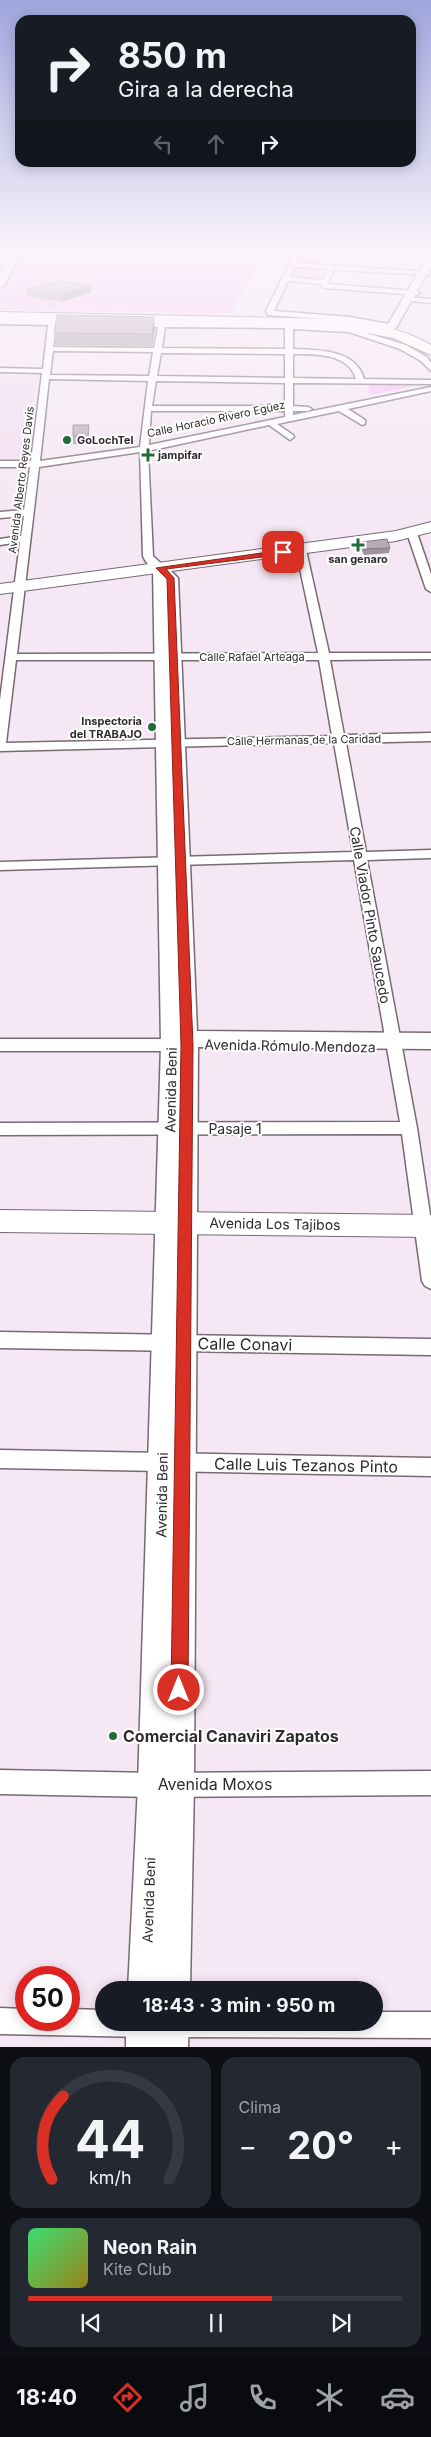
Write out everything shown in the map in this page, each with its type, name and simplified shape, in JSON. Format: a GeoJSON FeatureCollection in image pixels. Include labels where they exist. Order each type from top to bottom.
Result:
{"type":"FeatureCollection","features":[{"type":"Feature","properties":{"kind":"main road"},"geometry":{"type":"LineString","coordinates":[[0,582],[21,582],[155,564],[397,529],[431,520]]}},
{"type":"Feature","properties":{"kind":"main road"},"geometry":{"type":"LineString","coordinates":[[155,564],[301,550],[412,533],[431,527]]}},
{"type":"Feature","properties":{"kind":"main road","name":"Avenida Beni"},"geometry":{"type":"LineString","coordinates":[[155,564],[171,578],[168,656],[180,1042],[166,1784],[159,1981]]}},
{"type":"Feature","properties":{"kind":"main road"},"geometry":{"type":"LineString","coordinates":[[0,589],[21,582]]}},
{"type":"Feature","properties":{"kind":"main road","name":"Avenida Rómulo Mendoza"},"geometry":{"type":"LineString","coordinates":[[180,1042],[394,1044],[431,1041]]}},
{"type":"Feature","properties":{"kind":"main road","name":"Avenida Rómulo Mendoza"},"geometry":{"type":"LineString","coordinates":[[394,1044],[431,1048]]}},
{"type":"Feature","properties":{"kind":"main road","name":"Avenida Los Tajibos"},"geometry":{"type":"LineString","coordinates":[[0,1220],[427,1226]]}},
{"type":"Feature","properties":{"kind":"street"},"geometry":{"type":"LineString","coordinates":[[400,348],[424,359],[431,369]]}},
{"type":"Feature","properties":{"kind":"street"},"geometry":{"type":"LineString","coordinates":[[49,349],[288,350],[336,356],[356,366],[360,371],[361,381]]}},
{"type":"Feature","properties":{"kind":"street","name":"Avenida Alberto Reyes Davis"},"geometry":{"type":"LineString","coordinates":[[0,747],[13,657],[25,538],[49,349]]}},
{"type":"Feature","properties":{"kind":"street"},"geometry":{"type":"LineString","coordinates":[[155,564],[148,556],[144,447],[147,408],[158,350]]}},
{"type":"Feature","properties":{"kind":"street"},"geometry":{"type":"LineString","coordinates":[[147,408],[289,415],[288,350]]}},
{"type":"Feature","properties":{"kind":"street"},"geometry":{"type":"LineString","coordinates":[[0,370],[45,374],[152,378],[431,382]]}},
{"type":"Feature","properties":{"kind":"street","name":"Calle Horacio Rivero Egüez"},"geometry":{"type":"LineString","coordinates":[[144,447],[289,415],[341,408],[431,387]]}},
{"type":"Feature","properties":{"kind":"street","name":"Calle Horacio Rivero Egüez"},"geometry":{"type":"LineString","coordinates":[[322,410],[431,387]]}},
{"type":"Feature","properties":{"kind":"street"},"geometry":{"type":"LineString","coordinates":[[341,408],[362,422]]}},
{"type":"Feature","properties":{"kind":"street","name":"Calle Horacio Rivero Egüez"},"geometry":{"type":"LineString","coordinates":[[0,464],[49,464],[271,423],[289,415]]}},
{"type":"Feature","properties":{"kind":"street"},"geometry":{"type":"LineString","coordinates":[[271,423],[290,437]]}},
{"type":"Feature","properties":{"kind":"street"},"geometry":{"type":"LineString","coordinates":[[0,515],[28,513]]}},
{"type":"Feature","properties":{"kind":"street"},"geometry":{"type":"LineString","coordinates":[[412,533],[431,588]]}},
{"type":"Feature","properties":{"kind":"street"},"geometry":{"type":"LineString","coordinates":[[0,542],[25,538]]}},
{"type":"Feature","properties":{"kind":"street","name":"Calle Viador Pinto Saucedo"},"geometry":{"type":"LineString","coordinates":[[301,550],[324,657],[427,1226],[431,1280]]}},
{"type":"Feature","properties":{"kind":"street","name":"Calle Rafael Arteaga"},"geometry":{"type":"LineString","coordinates":[[13,657],[431,656]]}},
{"type":"Feature","properties":{"kind":"street","name":"Calle Hermanas de la Caridad"},"geometry":{"type":"LineString","coordinates":[[0,747],[431,737]]}},
{"type":"Feature","properties":{"kind":"street"},"geometry":{"type":"LineString","coordinates":[[0,866],[431,854]]}},
{"type":"Feature","properties":{"kind":"street","name":"Avenida Rómulo Mendoza"},"geometry":{"type":"LineString","coordinates":[[0,1037],[180,1042]]}},
{"type":"Feature","properties":{"kind":"street","name":"Avenida Rómulo Mendoza"},"geometry":{"type":"LineString","coordinates":[[0,1045],[180,1042]]}},
{"type":"Feature","properties":{"kind":"street","name":"Pasaje 1"},"geometry":{"type":"LineString","coordinates":[[0,1129],[409,1128]]}},
{"type":"Feature","properties":{"kind":"street","name":"Calle Conavi"},"geometry":{"type":"LineString","coordinates":[[0,1340],[431,1347]]}},
{"type":"Feature","properties":{"kind":"street","name":"Calle Luis Tezanos Pinto"},"geometry":{"type":"LineString","coordinates":[[0,1459],[431,1466]]}},
{"type":"Feature","properties":{"kind":"street","name":"Avenida Moxos"},"geometry":{"type":"LineString","coordinates":[[0,1782],[166,1784],[431,1783]]}},
{"type":"Feature","properties":{"kind":"street"},"geometry":{"type":"LineString","coordinates":[[0,2021],[95,2021]]}},
{"type":"Feature","properties":{"kind":"street"},"geometry":{"type":"LineString","coordinates":[[383,2024],[431,2025]]}},
{"type":"Feature","properties":{"kind":"shaded area"},"geometry":{"type":"Polygon","coordinates":[[[0,375],[38,376],[23,458],[0,459],[0,375]]]}},
{"type":"Feature","properties":{"kind":"shaded area"},"geometry":{"type":"Polygon","coordinates":[[[368,383],[425,384],[369,395],[368,383]]]}},
{"type":"Feature","properties":{"kind":"building"},"geometry":{"type":"Polygon","coordinates":[[[73,425],[89,425],[88,436],[73,436],[73,425]]]}},
{"type":"Feature","properties":{"kind":"building"},"geometry":{"type":"Polygon","coordinates":[[[387,539],[390,548],[364,549],[361,542],[387,539]]]}},
{"type":"Feature","properties":{"kind":"place","name":"GoLochTel"},"geometry":{"type":"Point","coordinates":[67,440]}},
{"type":"Feature","properties":{"kind":"place","name":"jampifar"},"geometry":{"type":"Point","coordinates":[148,455]}},
{"type":"Feature","properties":{"kind":"place","name":"san genaro"},"geometry":{"type":"Point","coordinates":[358,545]}},
{"type":"Feature","properties":{"kind":"place","name":"Inspectoria del TRABAJO"},"geometry":{"type":"Point","coordinates":[152,727]}},
{"type":"Feature","properties":{"kind":"place","name":"Comercial Canaviri Zapatos"},"geometry":{"type":"Point","coordinates":[113,1736]}},
{"type":"Feature","properties":{"kind":"route"},"geometry":{"type":"LineString","coordinates":[[179,1690],[187,1045],[171,578],[167,572],[160,568],[283,552]]}}]}
